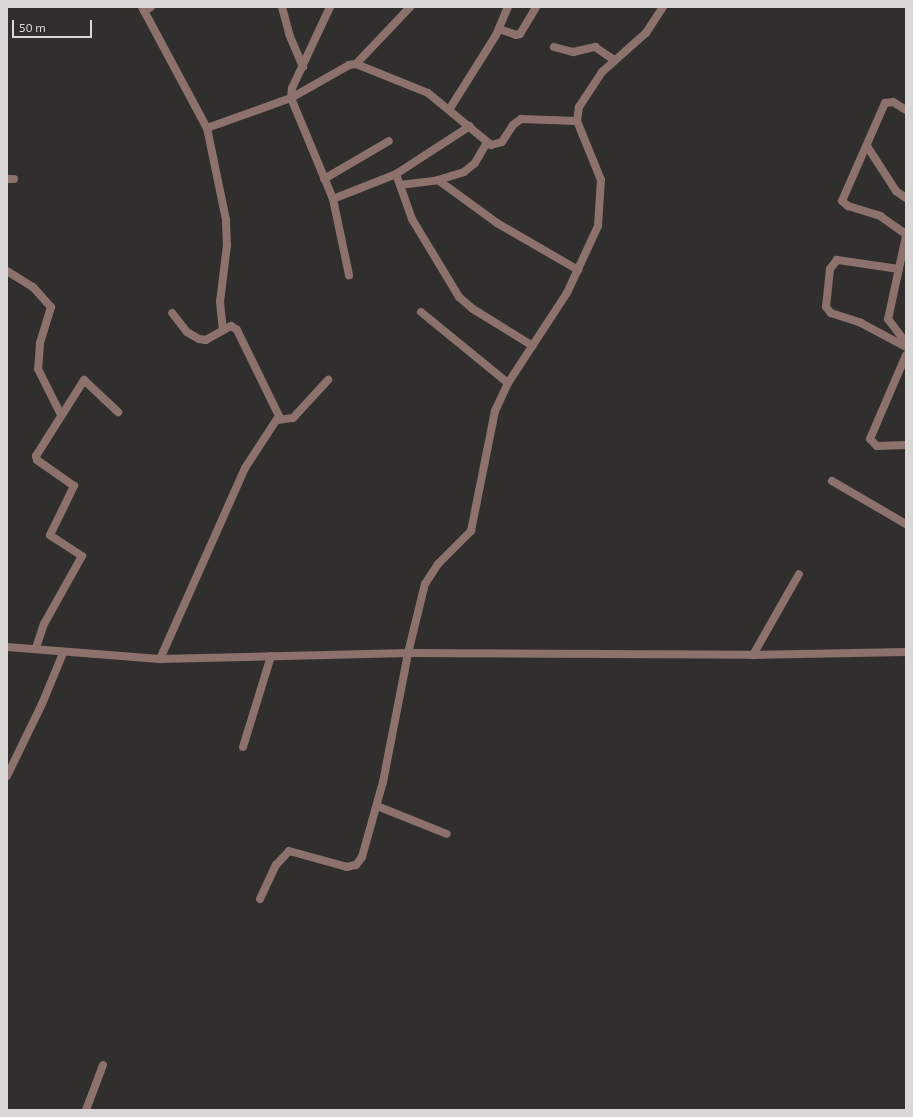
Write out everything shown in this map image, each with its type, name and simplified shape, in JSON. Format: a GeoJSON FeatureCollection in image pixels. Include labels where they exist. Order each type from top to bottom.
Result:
{"type":"FeatureCollection","features":[{"type":"Feature","properties":{"kind":"street"},"geometry":{"type":"LineString","coordinates":[[282,7],[289,34],[303,67]]}},
{"type":"Feature","properties":{"kind":"street"},"geometry":{"type":"LineString","coordinates":[[330,7],[292,88],[291,98],[333,199],[349,275]]}},
{"type":"Feature","properties":{"kind":"street"},"geometry":{"type":"LineString","coordinates":[[356,64],[410,7]]}},
{"type":"Feature","properties":{"kind":"street"},"geometry":{"type":"LineString","coordinates":[[449,110],[499,29],[508,7]]}},
{"type":"Feature","properties":{"kind":"street"},"geometry":{"type":"LineString","coordinates":[[499,29],[511,34],[520,34],[536,7]]}},
{"type":"Feature","properties":{"kind":"street"},"geometry":{"type":"LineString","coordinates":[[260,899],[276,865],[289,851],[347,867],[356,865],[362,857],[377,806],[393,737],[408,653],[425,584],[432,572],[471,530],[495,411],[508,383],[533,346],[578,270],[598,226],[603,190],[593,154],[577,121],[578,107],[602,72],[646,33],[663,7]]}},
{"type":"Feature","properties":{"kind":"street"},"geometry":{"type":"LineString","coordinates":[[146,8],[207,128],[226,220],[227,246],[220,302],[223,330]]}},
{"type":"Feature","properties":{"kind":"street"},"geometry":{"type":"LineString","coordinates":[[554,47],[573,52],[595,47],[614,60]]}},
{"type":"Feature","properties":{"kind":"street"},"geometry":{"type":"LineString","coordinates":[[207,128],[291,98],[349,65],[356,64],[413,85],[470,126],[487,142],[496,145],[502,142],[513,124],[521,119],[577,121]]}},
{"type":"Feature","properties":{"kind":"street"},"geometry":{"type":"LineString","coordinates":[[906,110],[893,102],[885,103],[842,201],[848,206],[880,216],[906,235],[888,319],[906,343]]}},
{"type":"Feature","properties":{"kind":"street"},"geometry":{"type":"LineString","coordinates":[[333,199],[396,174],[470,126]]}},
{"type":"Feature","properties":{"kind":"street"},"geometry":{"type":"LineString","coordinates":[[324,179],[389,141]]}},
{"type":"Feature","properties":{"kind":"street"},"geometry":{"type":"LineString","coordinates":[[400,185],[438,180],[470,169],[487,142]]}},
{"type":"Feature","properties":{"kind":"street"},"geometry":{"type":"LineString","coordinates":[[867,146],[896,191],[906,198]]}},
{"type":"Feature","properties":{"kind":"street"},"geometry":{"type":"LineString","coordinates":[[396,174],[412,219],[459,297],[473,309],[533,346]]}},
{"type":"Feature","properties":{"kind":"street"},"geometry":{"type":"LineString","coordinates":[[438,180],[497,223],[578,270]]}},
{"type":"Feature","properties":{"kind":"street"},"geometry":{"type":"LineString","coordinates":[[899,269],[837,260],[830,269],[826,307],[831,313],[861,323],[906,347]]}},
{"type":"Feature","properties":{"kind":"street"},"geometry":{"type":"LineString","coordinates":[[7,271],[33,287],[46,298],[51,307],[40,343],[38,369],[60,413]]}},
{"type":"Feature","properties":{"kind":"street"},"geometry":{"type":"LineString","coordinates":[[421,312],[508,383]]}},
{"type":"Feature","properties":{"kind":"street"},"geometry":{"type":"LineString","coordinates":[[172,313],[187,332],[199,339],[206,340],[231,326],[237,330],[276,405],[278,420]]}},
{"type":"Feature","properties":{"kind":"street"},"geometry":{"type":"LineString","coordinates":[[906,355],[870,440],[877,446],[906,445]]}},
{"type":"Feature","properties":{"kind":"street"},"geometry":{"type":"LineString","coordinates":[[36,648],[44,624],[82,556],[50,535],[73,484],[36,458],[60,413],[84,380],[118,412]]}},
{"type":"Feature","properties":{"kind":"street"},"geometry":{"type":"LineString","coordinates":[[160,659],[245,468],[258,444],[278,420],[293,418],[328,380]]}},
{"type":"Feature","properties":{"kind":"street"},"geometry":{"type":"LineString","coordinates":[[832,481],[906,524]]}},
{"type":"Feature","properties":{"kind":"street"},"geometry":{"type":"LineString","coordinates":[[753,655],[799,574]]}},
{"type":"Feature","properties":{"kind":"street"},"geometry":{"type":"LineString","coordinates":[[7,647],[36,648],[63,653],[160,659],[408,653],[753,655],[906,652]]}},
{"type":"Feature","properties":{"kind":"street"},"geometry":{"type":"LineString","coordinates":[[7,776],[42,704],[63,653]]}},
{"type":"Feature","properties":{"kind":"street"},"geometry":{"type":"LineString","coordinates":[[243,747],[271,656]]}},
{"type":"Feature","properties":{"kind":"street"},"geometry":{"type":"LineString","coordinates":[[377,806],[447,834]]}},
{"type":"Feature","properties":{"kind":"street"},"geometry":{"type":"LineString","coordinates":[[86,1110],[103,1065]]}}]}
